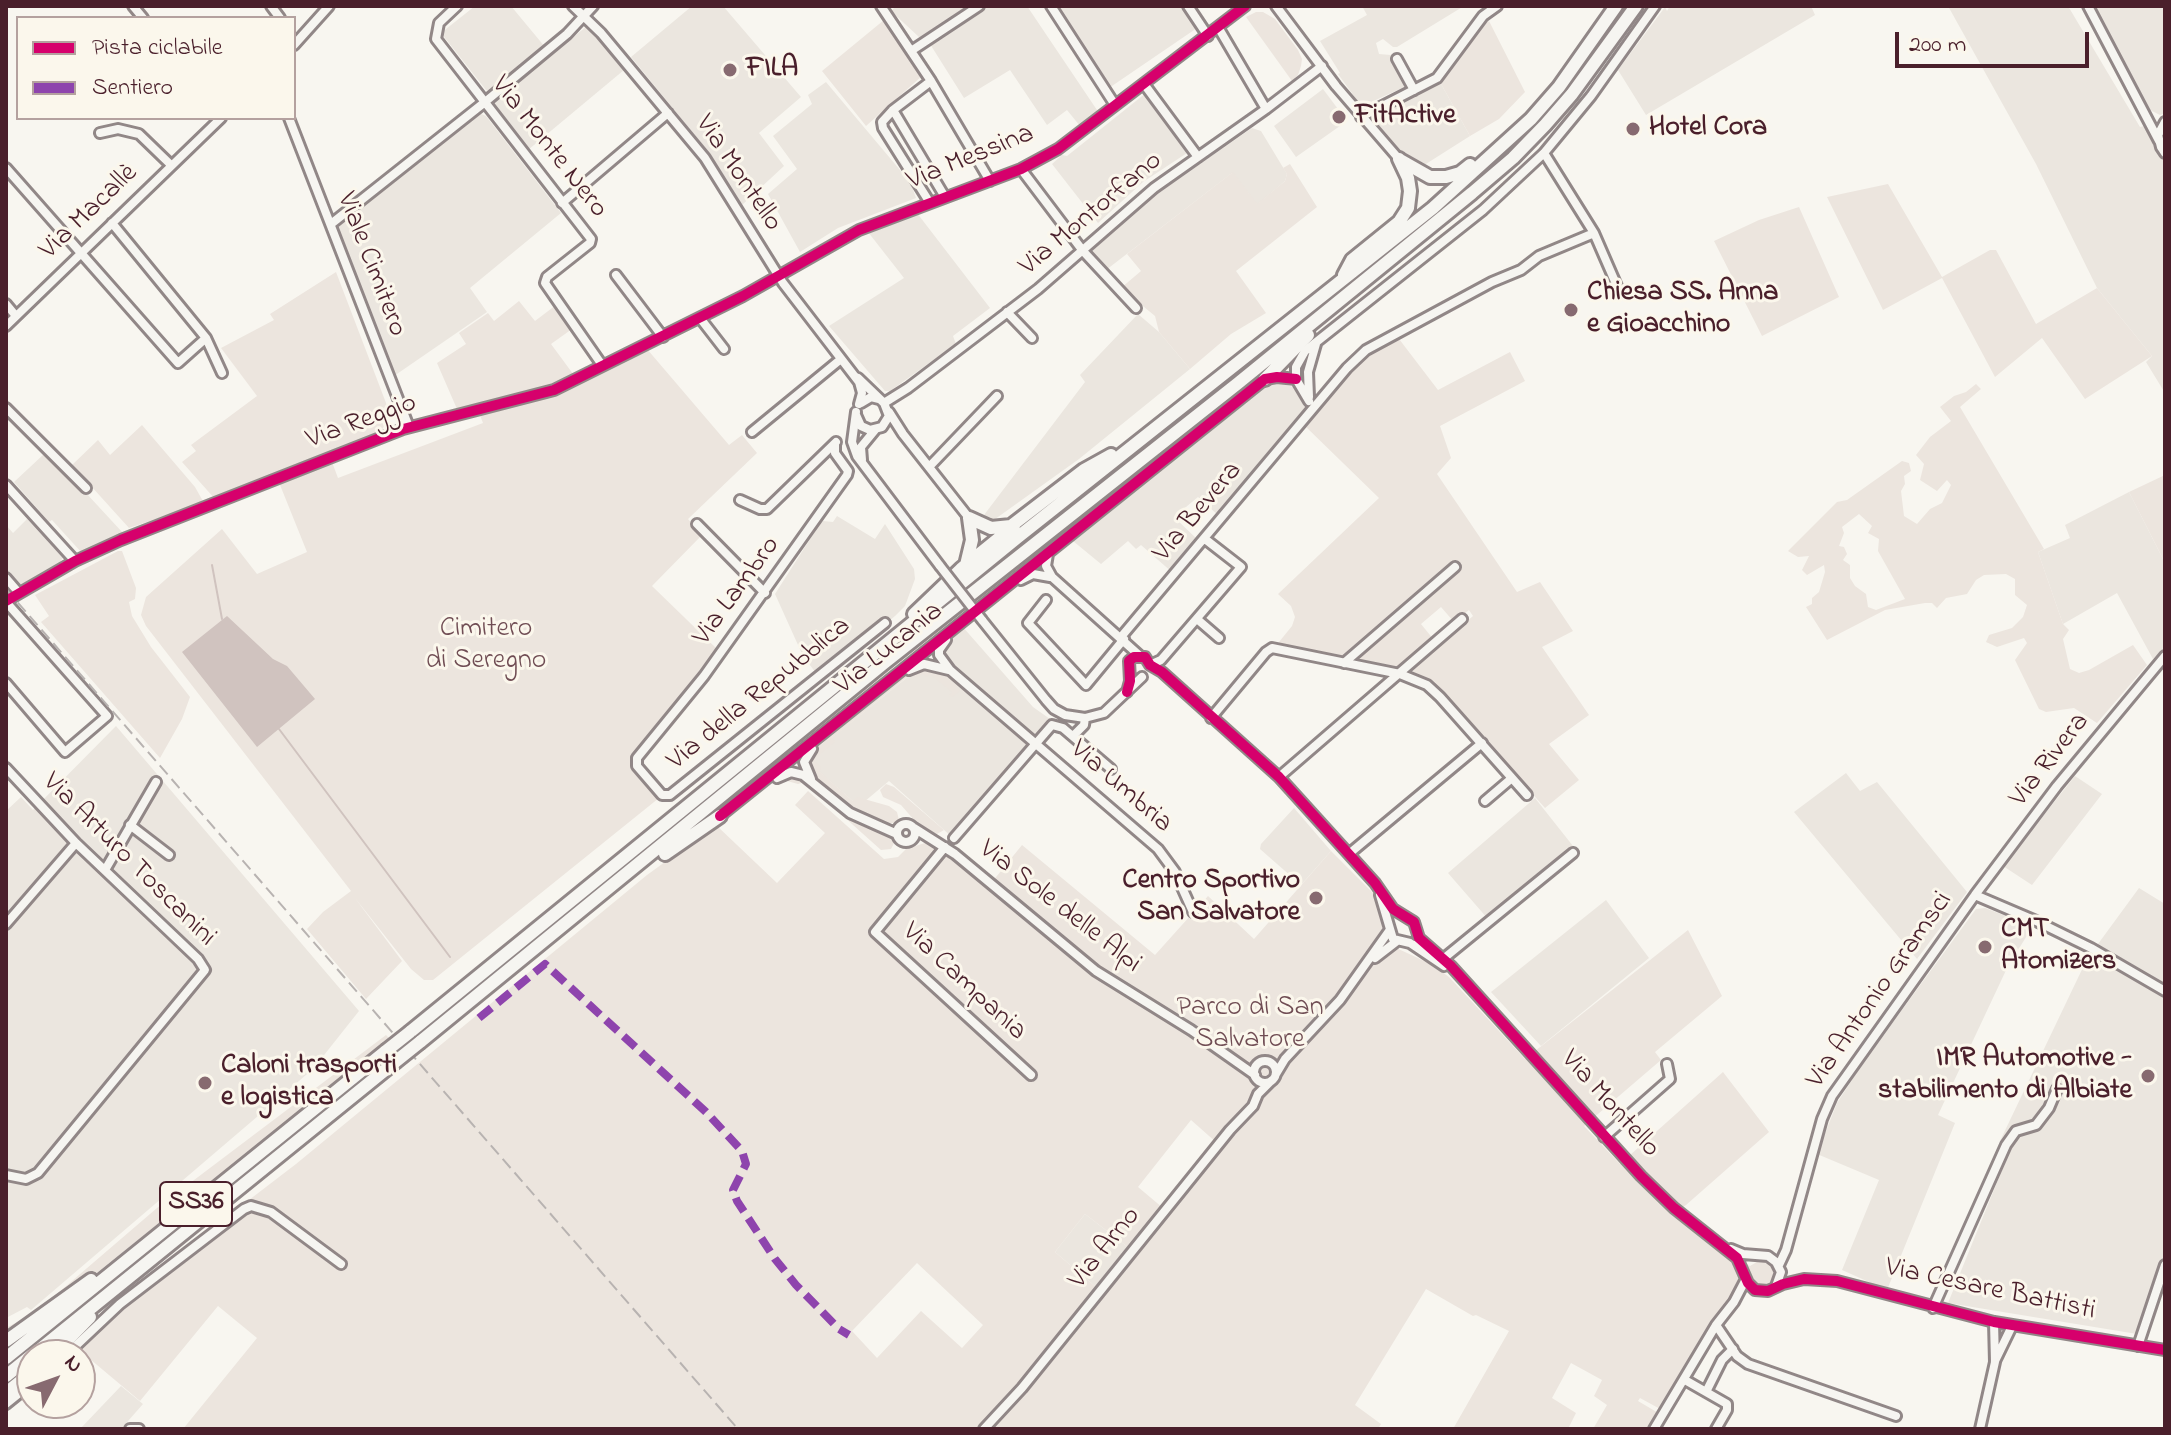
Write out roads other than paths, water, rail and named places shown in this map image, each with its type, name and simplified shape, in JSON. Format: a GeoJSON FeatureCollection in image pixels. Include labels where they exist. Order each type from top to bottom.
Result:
{"type":"FeatureCollection","features":[{"type":"Feature","properties":{"kind":"highway","name":"SS36"},"geometry":{"type":"LineString","coordinates":[[6,1358],[1125,451],[1433,208],[1506,143],[1559,87],[1616,6]]}},
{"type":"Feature","properties":{"kind":"highway","name":"SS36"},"geometry":{"type":"LineString","coordinates":[[52,1339],[884,663],[1069,518],[1513,158],[1572,94],[1636,6]]}},
{"type":"Feature","properties":{"kind":"highway"},"geometry":{"type":"LineString","coordinates":[[1399,159],[1430,177],[1446,177],[1460,173],[1495,145],[1506,143]]}},
{"type":"Feature","properties":{"kind":"highway"},"geometry":{"type":"LineString","coordinates":[[1342,280],[1352,260],[1399,222],[1408,208],[1408,178],[1399,159]]}},
{"type":"Feature","properties":{"kind":"highway"},"geometry":{"type":"LineString","coordinates":[[1265,379],[1346,295]]}},
{"type":"Feature","properties":{"kind":"highway"},"geometry":{"type":"LineString","coordinates":[[891,642],[914,614],[966,565],[1084,470],[1125,451]]}},
{"type":"Feature","properties":{"kind":"highway"},"geometry":{"type":"LineString","coordinates":[[969,518],[991,528],[1019,522]]}},
{"type":"Feature","properties":{"kind":"highway"},"geometry":{"type":"LineString","coordinates":[[966,565],[972,540],[969,518]]}},
{"type":"Feature","properties":{"kind":"highway"},"geometry":{"type":"LineString","coordinates":[[574,917],[603,904],[676,846],[720,816]]}},
{"type":"Feature","properties":{"kind":"highway"},"geometry":{"type":"LineString","coordinates":[[6,1341],[115,1261],[131,1257]]}},
{"type":"Feature","properties":{"kind":"highway"},"geometry":{"type":"LineString","coordinates":[[69,1339],[140,1268]]}},
{"type":"Feature","properties":{"kind":"street"},"geometry":{"type":"LineString","coordinates":[[296,40],[329,6]]}},
{"type":"Feature","properties":{"kind":"street","name":"Via Monte Nero"},"geometry":{"type":"LineString","coordinates":[[457,6],[442,18],[436,29],[436,39],[591,239],[547,277],[545,283],[602,365]]}},
{"type":"Feature","properties":{"kind":"street","name":"Via Montello"},"geometry":{"type":"LineString","coordinates":[[573,6],[584,15],[705,158],[777,274],[817,330],[854,375],[886,404],[903,434],[969,518]]}},
{"type":"Feature","properties":{"kind":"street"},"geometry":{"type":"LineString","coordinates":[[331,224],[567,34],[593,6]]}},
{"type":"Feature","properties":{"kind":"street"},"geometry":{"type":"LineString","coordinates":[[881,6],[931,81],[990,181]]}},
{"type":"Feature","properties":{"kind":"street"},"geometry":{"type":"LineString","coordinates":[[911,51],[979,6]]}},
{"type":"Feature","properties":{"kind":"street"},"geometry":{"type":"LineString","coordinates":[[1051,6],[1115,105]]}},
{"type":"Feature","properties":{"kind":"street"},"geometry":{"type":"LineString","coordinates":[[1188,6],[1208,36]]}},
{"type":"Feature","properties":{"kind":"street","name":"Via Messina"},"geometry":{"type":"LineString","coordinates":[[777,274],[859,230],[1021,169],[1058,149],[1245,6]]}},
{"type":"Feature","properties":{"kind":"street"},"geometry":{"type":"LineString","coordinates":[[1276,6],[1361,117],[1399,159]]}},
{"type":"Feature","properties":{"kind":"street"},"geometry":{"type":"LineString","coordinates":[[1361,117],[1437,78],[1483,16],[1496,6]]}},
{"type":"Feature","properties":{"kind":"street"},"geometry":{"type":"LineString","coordinates":[[1309,401],[1296,379],[1298,359],[1483,210],[1544,153],[1591,96],[1655,6]]}},
{"type":"Feature","properties":{"kind":"street"},"geometry":{"type":"LineString","coordinates":[[2088,6],[2165,153]]}},
{"type":"Feature","properties":{"kind":"street"},"geometry":{"type":"LineString","coordinates":[[1218,27],[1266,109]]}},
{"type":"Feature","properties":{"kind":"street"},"geometry":{"type":"LineString","coordinates":[[1397,59],[1414,90]]}},
{"type":"Feature","properties":{"kind":"street","name":"Via Montorfano"},"geometry":{"type":"LineString","coordinates":[[886,404],[1083,251],[1154,188],[1322,66]]}},
{"type":"Feature","properties":{"kind":"street"},"geometry":{"type":"LineString","coordinates":[[930,203],[882,122],[931,81]]}},
{"type":"Feature","properties":{"kind":"street"},"geometry":{"type":"LineString","coordinates":[[1144,84],[1198,157]]}},
{"type":"Feature","properties":{"kind":"street"},"geometry":{"type":"LineString","coordinates":[[893,110],[945,197]]}},
{"type":"Feature","properties":{"kind":"street"},"geometry":{"type":"LineString","coordinates":[[562,203],[668,113]]}},
{"type":"Feature","properties":{"kind":"street"},"geometry":{"type":"LineString","coordinates":[[2146,115],[2165,121],[2160,129],[2159,141]]}},
{"type":"Feature","properties":{"kind":"street","name":"Via Macallè"},"geometry":{"type":"LineString","coordinates":[[6,326],[219,120]]}},
{"type":"Feature","properties":{"kind":"street","name":"Viale Cimitero"},"geometry":{"type":"LineString","coordinates":[[290,120],[409,427]]}},
{"type":"Feature","properties":{"kind":"street","name":"Via Macallè"},"geometry":{"type":"LineString","coordinates":[[100,133],[118,129],[139,134],[171,165]]}},
{"type":"Feature","properties":{"kind":"street"},"geometry":{"type":"LineString","coordinates":[[1544,153],[1594,233],[1617,286]]}},
{"type":"Feature","properties":{"kind":"street"},"geometry":{"type":"LineString","coordinates":[[6,168],[178,363],[206,338]]}},
{"type":"Feature","properties":{"kind":"street"},"geometry":{"type":"LineString","coordinates":[[1021,169],[1083,251],[1136,308]]}},
{"type":"Feature","properties":{"kind":"street"},"geometry":{"type":"LineString","coordinates":[[923,191],[929,192],[938,185]]}},
{"type":"Feature","properties":{"kind":"street"},"geometry":{"type":"LineString","coordinates":[[112,223],[206,338],[222,373]]}},
{"type":"Feature","properties":{"kind":"street","name":"Via Bevera"},"geometry":{"type":"LineString","coordinates":[[1046,600],[1028,623],[1086,685],[1347,368],[1366,350],[1492,282],[1521,270],[1539,256],[1594,233]]}},
{"type":"Feature","properties":{"kind":"street","name":"Via Reggio"},"geometry":{"type":"LineString","coordinates":[[6,602],[75,561],[130,536],[409,427],[539,396],[663,337],[777,274]]}},
{"type":"Feature","properties":{"kind":"street"},"geometry":{"type":"LineString","coordinates":[[616,275],[663,337]]}},
{"type":"Feature","properties":{"kind":"street"},"geometry":{"type":"LineString","coordinates":[[6,304],[16,316]]}},
{"type":"Feature","properties":{"kind":"street"},"geometry":{"type":"LineString","coordinates":[[1007,312],[1032,338]]}},
{"type":"Feature","properties":{"kind":"street"},"geometry":{"type":"LineString","coordinates":[[700,318],[724,349]]}},
{"type":"Feature","properties":{"kind":"street"},"geometry":{"type":"LineString","coordinates":[[1310,416],[1308,372],[1316,343]]}},
{"type":"Feature","properties":{"kind":"street"},"geometry":{"type":"LineString","coordinates":[[752,432],[841,359]]}},
{"type":"Feature","properties":{"kind":"street"},"geometry":{"type":"LineString","coordinates":[[1265,379],[1296,379],[1308,372]]}},
{"type":"Feature","properties":{"kind":"street","name":"Via Montello"},"geometry":{"type":"LineString","coordinates":[[854,375],[862,393],[852,442],[863,465],[1054,709],[1072,717],[1085,718]]}},
{"type":"Feature","properties":{"kind":"street","name":"Via Lucania"},"geometry":{"type":"LineString","coordinates":[[720,816],[1265,379]]}},
{"type":"Feature","properties":{"kind":"street"},"geometry":{"type":"LineString","coordinates":[[929,467],[997,396]]}},
{"type":"Feature","properties":{"kind":"street"},"geometry":{"type":"LineString","coordinates":[[863,465],[861,447],[879,428],[888,420],[886,404],[871,397],[858,408],[861,426],[879,428],[903,434]]}},
{"type":"Feature","properties":{"kind":"street"},"geometry":{"type":"LineString","coordinates":[[6,408],[86,488]]}},
{"type":"Feature","properties":{"kind":"street","name":"Via Lambro"},"geometry":{"type":"LineString","coordinates":[[662,795],[637,766],[637,758],[704,676],[848,471],[836,456],[836,443],[767,509],[740,500]]}},
{"type":"Feature","properties":{"kind":"street"},"geometry":{"type":"LineString","coordinates":[[6,485],[75,561]]}},
{"type":"Feature","properties":{"kind":"street"},"geometry":{"type":"LineString","coordinates":[[697,524],[765,593]]}},
{"type":"Feature","properties":{"kind":"street"},"geometry":{"type":"LineString","coordinates":[[1073,736],[1084,725],[1085,718],[1104,713],[1144,677],[1150,665],[1161,660],[1241,567],[1205,539]]}},
{"type":"Feature","properties":{"kind":"street"},"geometry":{"type":"LineString","coordinates":[[1048,553],[1046,566],[1052,577],[1124,640],[1136,657],[1147,659],[1150,665],[1279,777],[1350,853],[1375,883],[1393,909],[1410,919],[1416,930],[1406,943],[1389,928],[1375,883]]}},
{"type":"Feature","properties":{"kind":"street"},"geometry":{"type":"LineString","coordinates":[[1344,663],[1455,567]]}},
{"type":"Feature","properties":{"kind":"street"},"geometry":{"type":"LineString","coordinates":[[987,602],[1033,574],[1052,577]]}},
{"type":"Feature","properties":{"kind":"street"},"geometry":{"type":"LineString","coordinates":[[6,578],[19,593]]}},
{"type":"Feature","properties":{"kind":"street"},"geometry":{"type":"LineString","coordinates":[[6,602],[107,716],[65,752],[6,683]]}},
{"type":"Feature","properties":{"kind":"street"},"geometry":{"type":"LineString","coordinates":[[1197,619],[1219,638]]}},
{"type":"Feature","properties":{"kind":"street"},"geometry":{"type":"LineString","coordinates":[[1279,777],[1462,619]]}},
{"type":"Feature","properties":{"kind":"street"},"geometry":{"type":"LineString","coordinates":[[950,670],[941,660],[939,650],[964,621]]}},
{"type":"Feature","properties":{"kind":"street","name":"Via della Repubblica"},"geometry":{"type":"LineString","coordinates":[[662,795],[670,795],[885,623]]}},
{"type":"Feature","properties":{"kind":"street"},"geometry":{"type":"LineString","coordinates":[[1211,718],[1269,649],[1400,674],[1427,685],[1527,795]]}},
{"type":"Feature","properties":{"kind":"street","name":"Via Rivera"},"geometry":{"type":"LineString","coordinates":[[1975,895],[2057,786],[2165,656]]}},
{"type":"Feature","properties":{"kind":"street"},"geometry":{"type":"LineString","coordinates":[[1127,692],[1128,665],[1136,657]]}},
{"type":"Feature","properties":{"kind":"street"},"geometry":{"type":"LineString","coordinates":[[1161,660],[1164,675]]}},
{"type":"Feature","properties":{"kind":"street"},"geometry":{"type":"LineString","coordinates":[[811,780],[805,768],[805,756],[869,699],[915,667],[932,664],[950,670]]}},
{"type":"Feature","properties":{"kind":"street","name":"Via Umbria"},"geometry":{"type":"LineString","coordinates":[[950,670],[1158,849],[1175,872],[1193,912]]}},
{"type":"Feature","properties":{"kind":"street"},"geometry":{"type":"LineString","coordinates":[[1130,673],[1135,677],[1164,675]]}},
{"type":"Feature","properties":{"kind":"street"},"geometry":{"type":"LineString","coordinates":[[954,838],[1048,728],[1056,725],[1073,736],[1111,769]]}},
{"type":"Feature","properties":{"kind":"street"},"geometry":{"type":"LineString","coordinates":[[1350,853],[1482,743]]}},
{"type":"Feature","properties":{"kind":"street","name":"Via Arturo Toscanini"},"geometry":{"type":"LineString","coordinates":[[6,768],[76,843],[203,964],[205,970],[38,1173],[26,1179],[6,1175]]}},
{"type":"Feature","properties":{"kind":"street"},"geometry":{"type":"LineString","coordinates":[[720,816],[739,807],[785,773],[797,773],[811,780]]}},
{"type":"Feature","properties":{"kind":"street"},"geometry":{"type":"LineString","coordinates":[[1485,801],[1512,778]]}},
{"type":"Feature","properties":{"kind":"street","name":"Via Sole delle Alpi"},"geometry":{"type":"LineString","coordinates":[[811,780],[842,807],[869,823],[898,830]]}},
{"type":"Feature","properties":{"kind":"street"},"geometry":{"type":"LineString","coordinates":[[105,870],[156,782]]}},
{"type":"Feature","properties":{"kind":"street","name":"Via Sole delle Alpi"},"geometry":{"type":"LineString","coordinates":[[898,830],[907,823],[945,847],[1096,971],[1191,1030],[1256,1077]]}},
{"type":"Feature","properties":{"kind":"street"},"geometry":{"type":"LineString","coordinates":[[130,825],[169,855]]}},
{"type":"Feature","properties":{"kind":"street"},"geometry":{"type":"LineString","coordinates":[[910,842],[915,836],[914,828]]}},
{"type":"Feature","properties":{"kind":"street","name":"Via Sole delle Alpi"},"geometry":{"type":"LineString","coordinates":[[898,830],[903,842],[924,840],[945,847]]}},
{"type":"Feature","properties":{"kind":"street"},"geometry":{"type":"LineString","coordinates":[[6,924],[76,843]]}},
{"type":"Feature","properties":{"kind":"street","name":"Via Campania"},"geometry":{"type":"LineString","coordinates":[[945,847],[875,932],[1031,1075]]}},
{"type":"Feature","properties":{"kind":"street"},"geometry":{"type":"LineString","coordinates":[[1445,959],[1573,853]]}},
{"type":"Feature","properties":{"kind":"street"},"geometry":{"type":"LineString","coordinates":[[1975,895],[2091,948],[2165,991]]}},
{"type":"Feature","properties":{"kind":"street","name":"Via Antonio Gramsci"},"geometry":{"type":"LineString","coordinates":[[1777,1263],[1786,1250],[1822,1119],[1832,1096],[1975,895]]}},
{"type":"Feature","properties":{"kind":"street"},"geometry":{"type":"LineString","coordinates":[[1389,928],[1394,919],[1402,916]]}},
{"type":"Feature","properties":{"kind":"street","name":"Via Arno"},"geometry":{"type":"LineString","coordinates":[[984,1429],[1022,1388],[1230,1130],[1253,1106],[1258,1094],[1293,1051],[1340,1000],[1389,928]]}},
{"type":"Feature","properties":{"kind":"street","name":"Via Montello"},"geometry":{"type":"LineString","coordinates":[[1416,930],[1419,938],[1445,959],[1604,1137],[1674,1208],[1726,1247],[1738,1260],[1746,1276]]}},
{"type":"Feature","properties":{"kind":"street","name":"Via Montello"},"geometry":{"type":"LineString","coordinates":[[1406,943],[1445,959]]}},
{"type":"Feature","properties":{"kind":"street","name":"Via Montello"},"geometry":{"type":"LineString","coordinates":[[1406,943],[1467,984]]}},
{"type":"Feature","properties":{"kind":"street","name":"Via Arno"},"geometry":{"type":"LineString","coordinates":[[1365,966],[1406,943]]}},
{"type":"Feature","properties":{"kind":"street","name":"Via Arno"},"geometry":{"type":"LineString","coordinates":[[1263,1062],[1276,1060],[1293,1051]]}},
{"type":"Feature","properties":{"kind":"street"},"geometry":{"type":"LineString","coordinates":[[1225,1056],[1246,1064],[1263,1062],[1274,1066],[1273,1078],[1264,1083],[1256,1077]]}},
{"type":"Feature","properties":{"kind":"street"},"geometry":{"type":"LineString","coordinates":[[1258,1094],[1256,1077],[1263,1062]]}},
{"type":"Feature","properties":{"kind":"street"},"geometry":{"type":"LineString","coordinates":[[1604,1137],[1670,1079],[1667,1064]]}},
{"type":"Feature","properties":{"kind":"street"},"geometry":{"type":"LineString","coordinates":[[1933,1308],[2006,1145],[2016,1131],[2036,1125],[2049,1108],[2057,1089]]}},
{"type":"Feature","properties":{"kind":"street"},"geometry":{"type":"LineString","coordinates":[[83,1339],[120,1304],[251,1206],[271,1212],[341,1264]]}},
{"type":"Feature","properties":{"kind":"street","name":"Via Montello"},"geometry":{"type":"LineString","coordinates":[[1726,1247],[1759,1256]]}},
{"type":"Feature","properties":{"kind":"street"},"geometry":{"type":"LineString","coordinates":[[1654,1429],[1716,1325],[1734,1302],[1749,1262],[1759,1256],[1777,1263],[1781,1277],[1776,1287],[1768,1291],[1755,1290],[1734,1302]]}},
{"type":"Feature","properties":{"kind":"street","name":"Via Cesare Battisti"},"geometry":{"type":"LineString","coordinates":[[1777,1263],[1804,1279]]}},
{"type":"Feature","properties":{"kind":"street"},"geometry":{"type":"LineString","coordinates":[[2138,1346],[2165,1265]]}},
{"type":"Feature","properties":{"kind":"street"},"geometry":{"type":"LineString","coordinates":[[1746,1276],[1755,1290]]}},
{"type":"Feature","properties":{"kind":"street","name":"Via Cesare Battisti"},"geometry":{"type":"LineString","coordinates":[[1776,1287],[1804,1279],[1855,1284],[1933,1308],[2012,1326],[2165,1350]]}},
{"type":"Feature","properties":{"kind":"street"},"geometry":{"type":"LineString","coordinates":[[1994,1322],[1995,1362]]}},
{"type":"Feature","properties":{"kind":"street"},"geometry":{"type":"LineString","coordinates":[[1716,1325],[1748,1364],[1896,1416]]}},
{"type":"Feature","properties":{"kind":"street"},"geometry":{"type":"LineString","coordinates":[[1980,1429],[1995,1362],[2012,1326]]}},
{"type":"Feature","properties":{"kind":"street"},"geometry":{"type":"LineString","coordinates":[[1706,1392],[1722,1360],[1733,1349]]}},
{"type":"Feature","properties":{"kind":"street"},"geometry":{"type":"LineString","coordinates":[[1685,1380],[1724,1401],[1728,1407],[1716,1429]]}},
{"type":"Feature","properties":{"kind":"street"},"geometry":{"type":"LineString","coordinates":[[130,1429],[139,1429]]}},
{"type":"Feature","properties":{"kind":"waterway"},"geometry":{"type":"LineString","coordinates":[[212,565],[222,619]]}},
{"type":"Feature","properties":{"kind":"waterway"},"geometry":{"type":"LineString","coordinates":[[279,729],[450,957]]}},
{"type":"Feature","properties":{"kind":"railway"},"geometry":{"type":"LineString","coordinates":[[6,589],[738,1429]]}},
{"type":"Feature","properties":{"kind":"place","name":"FILA"},"geometry":{"type":"Point","coordinates":[730,70]}},
{"type":"Feature","properties":{"kind":"place","name":"FitActive"},"geometry":{"type":"Point","coordinates":[1339,117]}},
{"type":"Feature","properties":{"kind":"place","name":"Hotel Cora"},"geometry":{"type":"Point","coordinates":[1633,129]}},
{"type":"Feature","properties":{"kind":"place","name":"Chiesa SS. Anna e Gioacchino"},"geometry":{"type":"Point","coordinates":[1571,310]}},
{"type":"Feature","properties":{"kind":"place","name":"Centro Sportivo San Salvatore"},"geometry":{"type":"Point","coordinates":[1316,898]}},
{"type":"Feature","properties":{"kind":"place","name":"CMT Atomizers"},"geometry":{"type":"Point","coordinates":[1985,947]}},
{"type":"Feature","properties":{"kind":"place","name":"IMR Automotive - stabilimento di Albiate"},"geometry":{"type":"Point","coordinates":[2148,1076]}},
{"type":"Feature","properties":{"kind":"place","name":"Caloni trasporti e logistica"},"geometry":{"type":"Point","coordinates":[205,1083]}},
{"type":"Feature","properties":{"kind":"park label","name":"Cimitero di Seregno"},"geometry":{"type":"Point","coordinates":[486,646]}},
{"type":"Feature","properties":{"kind":"park label","name":"Parco di San Salvatore"},"geometry":{"type":"Point","coordinates":[1250,1025]}}]}
